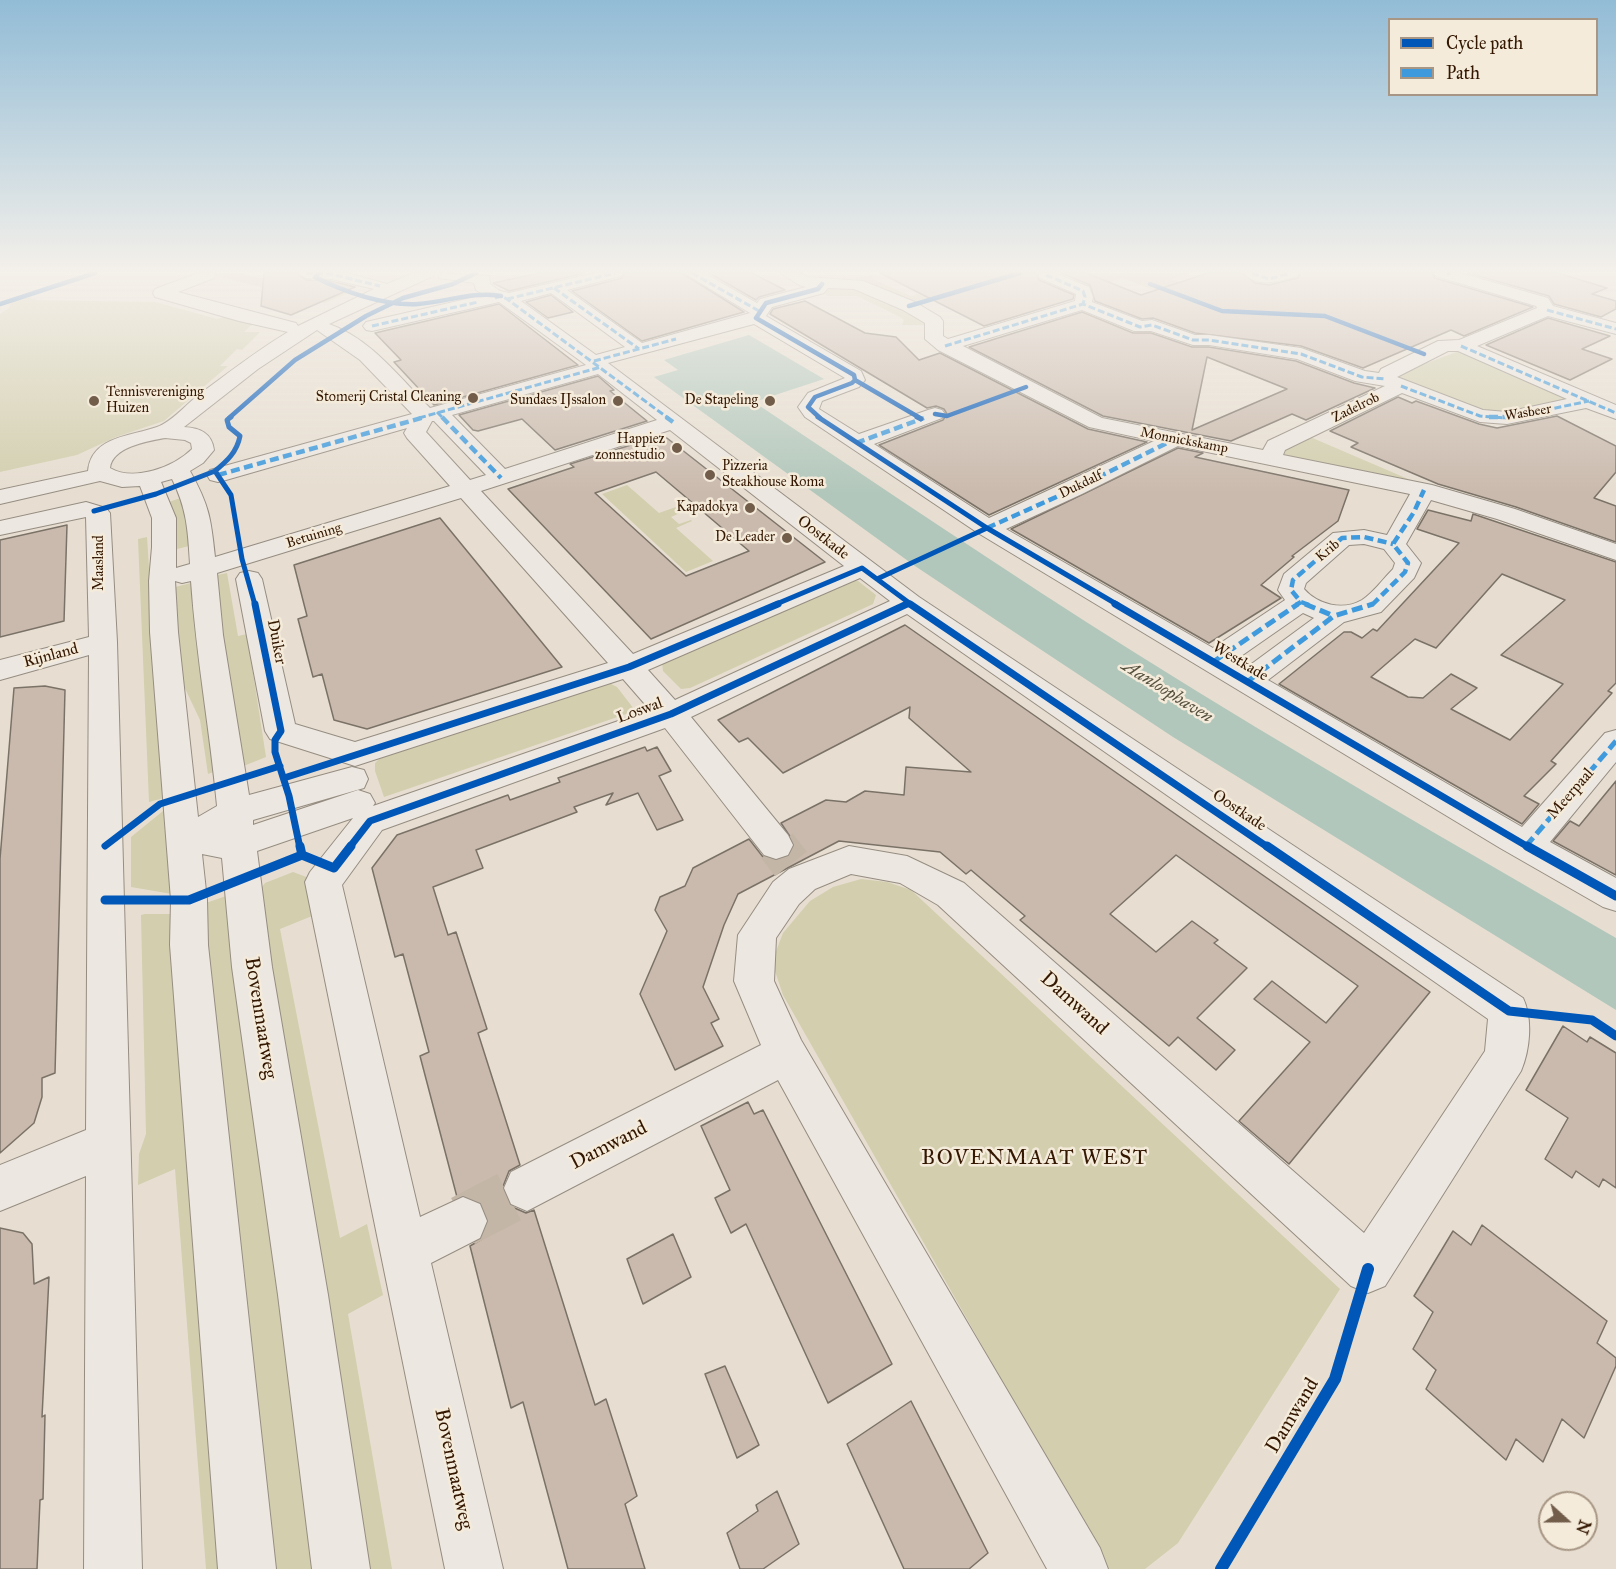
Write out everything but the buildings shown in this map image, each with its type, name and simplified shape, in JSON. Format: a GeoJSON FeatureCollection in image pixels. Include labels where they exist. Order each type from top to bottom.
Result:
{"type":"FeatureCollection","features":[{"type":"Feature","properties":{"kind":"street"},"geometry":{"type":"LineString","coordinates":[[233,369],[264,346]]}},
{"type":"Feature","properties":{"kind":"street"},"geometry":{"type":"LineString","coordinates":[[170,453],[259,359],[278,346]]}},
{"type":"Feature","properties":{"kind":"street"},"geometry":{"type":"LineString","coordinates":[[0,482],[102,466],[125,480],[170,453],[257,374],[295,346]]}},
{"type":"Feature","properties":{"kind":"street"},"geometry":{"type":"LineString","coordinates":[[356,346],[501,478]]}},
{"type":"Feature","properties":{"kind":"street","name":"Oostkade"},"geometry":{"type":"LineString","coordinates":[[572,346],[909,603],[1509,1011]]}},
{"type":"Feature","properties":{"kind":"street"},"geometry":{"type":"LineString","coordinates":[[635,346],[639,349]]}},
{"type":"Feature","properties":{"kind":"street"},"geometry":{"type":"LineString","coordinates":[[218,475],[431,414],[649,346]]}},
{"type":"Feature","properties":{"kind":"street","name":"Westkade"},"geometry":{"type":"LineString","coordinates":[[808,346],[854,375],[855,380],[852,383],[815,397],[808,406],[812,413],[856,443],[987,528],[1526,846],[1616,896]]}},
{"type":"Feature","properties":{"kind":"street","name":"Monnickskamp"},"geometry":{"type":"LineString","coordinates":[[945,346],[1096,423],[1424,490],[1506,513],[1616,552]]}},
{"type":"Feature","properties":{"kind":"street","name":"Wasbeer"},"geometry":{"type":"LineString","coordinates":[[1250,346],[1301,354],[1362,377],[1393,383],[1480,416],[1507,418],[1589,401]]}},
{"type":"Feature","properties":{"kind":"street","name":"Zadelrob"},"geometry":{"type":"LineString","coordinates":[[1270,458],[1276,446],[1393,383],[1388,373],[1442,346]]}},
{"type":"Feature","properties":{"kind":"street","name":"Wasbeer"},"geometry":{"type":"LineString","coordinates":[[1462,346],[1616,413]]}},
{"type":"Feature","properties":{"kind":"street"},"geometry":{"type":"LineString","coordinates":[[431,414],[415,433],[629,667]]}},
{"type":"Feature","properties":{"kind":"street"},"geometry":{"type":"LineString","coordinates":[[856,443],[935,414]]}},
{"type":"Feature","properties":{"kind":"street","name":"Betuining"},"geometry":{"type":"LineString","coordinates":[[182,575],[466,489],[673,423]]}},
{"type":"Feature","properties":{"kind":"street","name":"Dukdalf"},"geometry":{"type":"LineString","coordinates":[[987,528],[1074,489],[1175,439]]}},
{"type":"Feature","properties":{"kind":"street"},"geometry":{"type":"LineString","coordinates":[[0,497],[102,466],[128,441],[170,453]]}},
{"type":"Feature","properties":{"kind":"street","name":"Bovenmaatweg"},"geometry":{"type":"LineString","coordinates":[[170,453],[194,501],[199,518],[164,632],[189,900],[189,945],[247,1569]]}},
{"type":"Feature","properties":{"kind":"street"},"geometry":{"type":"LineString","coordinates":[[1247,682],[1334,616],[1371,606],[1405,572],[1408,563],[1393,544],[1414,512],[1424,490]]}},
{"type":"Feature","properties":{"kind":"street","name":"Maasland"},"geometry":{"type":"LineString","coordinates":[[0,528],[86,509],[99,513],[103,642]]}},
{"type":"Feature","properties":{"kind":"street","name":"Krib"},"geometry":{"type":"LineString","coordinates":[[1301,602],[1291,590],[1293,580],[1342,538],[1364,537],[1393,544]]}},
{"type":"Feature","properties":{"kind":"street","name":"Loswal"},"geometry":{"type":"LineString","coordinates":[[359,790],[629,667],[862,568]]}},
{"type":"Feature","properties":{"kind":"street","name":"Bovenmaatweg"},"geometry":{"type":"LineString","coordinates":[[182,575],[209,635],[231,781],[252,967],[303,1295],[341,1569]]}},
{"type":"Feature","properties":{"kind":"street","name":"Duiker"},"geometry":{"type":"LineString","coordinates":[[249,579],[281,731],[359,790]]}},
{"type":"Feature","properties":{"kind":"street"},"geometry":{"type":"LineString","coordinates":[[1214,662],[1301,602],[1334,616]]}},
{"type":"Feature","properties":{"kind":"street","name":"Loswal"},"geometry":{"type":"LineString","coordinates":[[183,843],[359,790],[671,714],[909,603]]}},
{"type":"Feature","properties":{"kind":"street"},"geometry":{"type":"LineString","coordinates":[[103,642],[113,1569]]}},
{"type":"Feature","properties":{"kind":"street","name":"Rijnland"},"geometry":{"type":"LineString","coordinates":[[0,670],[103,642]]}},
{"type":"Feature","properties":{"kind":"street","name":"Loswal"},"geometry":{"type":"LineString","coordinates":[[629,667],[671,714]]}},
{"type":"Feature","properties":{"kind":"street"},"geometry":{"type":"LineString","coordinates":[[671,714],[790,863]]}},
{"type":"Feature","properties":{"kind":"street","name":"Meerpaal"},"geometry":{"type":"LineString","coordinates":[[1526,846],[1616,741]]}},
{"type":"Feature","properties":{"kind":"street","name":"Bovenmaatweg"},"geometry":{"type":"LineString","coordinates":[[359,790],[323,882],[474,1569]]}},
{"type":"Feature","properties":{"kind":"street","name":"Damwand"},"geometry":{"type":"LineString","coordinates":[[1079,1569],[786,1054],[754,981],[757,935],[786,893],[790,863],[849,860],[907,870],[951,894],[1368,1269],[1506,1057],[1509,1011]]}},
{"type":"Feature","properties":{"kind":"street","name":"Damwand"},"geometry":{"type":"LineString","coordinates":[[527,1188],[786,1054]]}},
{"type":"Feature","properties":{"kind":"street"},"geometry":{"type":"LineString","coordinates":[[0,1188],[108,1144]]}},
{"type":"Feature","properties":{"kind":"street"},"geometry":{"type":"LineString","coordinates":[[405,1250],[463,1221]]}},
{"type":"Feature","properties":{"kind":"shaded area","name":"Tennisvereniging Huizen"},"geometry":{"type":"Polygon","coordinates":[[[0,346],[246,346],[242,350],[237,349],[220,366],[228,366],[164,421],[116,437],[77,455],[0,472],[0,346]]]}},
{"type":"Feature","properties":{"kind":"shaded area"},"geometry":{"type":"Polygon","coordinates":[[[1462,350],[1572,398],[1502,413],[1484,411],[1396,380],[1397,374],[1462,350]]]}},
{"type":"Feature","properties":{"kind":"shaded area"},"geometry":{"type":"Polygon","coordinates":[[[1308,436],[1429,488],[1288,458],[1281,450],[1308,436]]]}},
{"type":"Feature","properties":{"kind":"shaded area"},"geometry":{"type":"Polygon","coordinates":[[[627,485],[659,513],[676,507],[682,512],[671,517],[679,524],[692,521],[676,528],[713,561],[686,572],[602,494],[627,485]]]}},
{"type":"Feature","properties":{"kind":"shaded area"},"geometry":{"type":"Polygon","coordinates":[[[186,496],[193,545],[177,549],[169,502],[186,496]]]}},
{"type":"Feature","properties":{"kind":"shaded area"},"geometry":{"type":"Polygon","coordinates":[[[147,537],[164,798],[149,802],[138,539],[147,537]]]}},
{"type":"Feature","properties":{"kind":"shaded area"},"geometry":{"type":"Polygon","coordinates":[[[227,573],[238,636],[247,634],[266,757],[241,767],[213,576],[227,573]]]}},
{"type":"Feature","properties":{"kind":"shaded area"},"geometry":{"type":"Polygon","coordinates":[[[848,580],[858,581],[876,595],[873,604],[690,688],[681,689],[663,671],[662,663],[848,580]]]}},
{"type":"Feature","properties":{"kind":"shaded area"},"geometry":{"type":"Polygon","coordinates":[[[191,583],[219,770],[208,774],[200,720],[182,682],[175,587],[191,583]]]}},
{"type":"Feature","properties":{"kind":"shaded area"},"geometry":{"type":"Polygon","coordinates":[[[607,682],[617,687],[634,709],[632,712],[384,797],[375,771],[375,763],[381,757],[607,682]]]}},
{"type":"Feature","properties":{"kind":"shaded area"},"geometry":{"type":"Polygon","coordinates":[[[168,807],[172,894],[131,887],[131,837],[168,807]]]}},
{"type":"Feature","properties":{"kind":"shaded area"},"geometry":{"type":"Polygon","coordinates":[[[293,872],[309,878],[305,884],[312,916],[280,929],[340,1238],[367,1224],[383,1295],[348,1314],[392,1569],[370,1569],[265,940],[259,891],[265,883],[293,872]]]}},
{"type":"Feature","properties":{"kind":"shaded area"},"geometry":{"type":"Polygon","coordinates":[[[861,879],[887,882],[911,890],[1340,1289],[1178,1543],[1145,1569],[1109,1569],[783,995],[772,962],[783,933],[810,901],[833,887],[861,879]]]}},
{"type":"Feature","properties":{"kind":"shaded area"},"geometry":{"type":"Polygon","coordinates":[[[229,895],[318,1569],[274,1569],[203,904],[229,895]]]}},
{"type":"Feature","properties":{"kind":"shaded area"},"geometry":{"type":"Polygon","coordinates":[[[175,914],[223,1569],[206,1569],[175,1169],[138,1185],[139,1154],[146,1134],[141,915],[175,914]]]}},
{"type":"Feature","properties":{"kind":"water","name":"Aanloophaven"},"geometry":{"type":"Polygon","coordinates":[[[711,346],[768,346],[824,379],[754,402],[993,561],[1196,691],[1616,938],[1616,1010],[1173,737],[915,566],[654,377],[678,370],[664,360],[711,346]]]}},
{"type":"Feature","properties":{"kind":"tunnel"},"geometry":{"type":"LineString","coordinates":[[777,846],[791,864]]}},
{"type":"Feature","properties":{"kind":"tunnel"},"geometry":{"type":"LineString","coordinates":[[463,1221],[527,1188]]}},
{"type":"Feature","properties":{"kind":"marked path"},"geometry":{"type":"LineString","coordinates":[[572,346],[673,422]]}},
{"type":"Feature","properties":{"kind":"marked path"},"geometry":{"type":"LineString","coordinates":[[635,346],[639,349]]}},
{"type":"Feature","properties":{"kind":"marked path"},"geometry":{"type":"LineString","coordinates":[[594,361],[649,346]]}},
{"type":"Feature","properties":{"kind":"marked path"},"geometry":{"type":"LineString","coordinates":[[1250,346],[1301,354],[1362,377],[1386,379]]}},
{"type":"Feature","properties":{"kind":"marked path"},"geometry":{"type":"LineString","coordinates":[[1462,346],[1616,413]]}},
{"type":"Feature","properties":{"kind":"marked path"},"geometry":{"type":"LineString","coordinates":[[218,475],[601,367]]}},
{"type":"Feature","properties":{"kind":"marked path"},"geometry":{"type":"LineString","coordinates":[[1401,386],[1480,416],[1507,418],[1589,401]]}},
{"type":"Feature","properties":{"kind":"marked path"},"geometry":{"type":"LineString","coordinates":[[437,412],[501,478]]}},
{"type":"Feature","properties":{"kind":"marked path"},"geometry":{"type":"LineString","coordinates":[[856,443],[924,418]]}},
{"type":"Feature","properties":{"kind":"marked path"},"geometry":{"type":"LineString","coordinates":[[987,528],[1074,489],[1175,439]]}},
{"type":"Feature","properties":{"kind":"marked path"},"geometry":{"type":"LineString","coordinates":[[1247,682],[1334,616],[1371,606],[1405,572],[1408,563],[1393,544],[1414,512],[1424,490]]}},
{"type":"Feature","properties":{"kind":"marked path"},"geometry":{"type":"LineString","coordinates":[[1334,616],[1301,602],[1291,590],[1293,580],[1342,538],[1364,537],[1393,544]]}},
{"type":"Feature","properties":{"kind":"marked path"},"geometry":{"type":"LineString","coordinates":[[1213,662],[1301,602]]}},
{"type":"Feature","properties":{"kind":"marked path"},"geometry":{"type":"LineString","coordinates":[[1526,846],[1616,741]]}},
{"type":"Feature","properties":{"kind":"cycle path"},"geometry":{"type":"LineString","coordinates":[[302,855],[289,796],[275,752],[275,740],[281,731],[253,595],[242,559],[231,495],[215,471],[232,456],[239,442],[240,436],[229,427],[227,420],[295,360],[317,346]]}},
{"type":"Feature","properties":{"kind":"cycle path"},"geometry":{"type":"LineString","coordinates":[[805,346],[854,375],[855,380],[815,397],[808,407],[812,413],[987,528],[1512,838],[1616,896]]}},
{"type":"Feature","properties":{"kind":"cycle path"},"geometry":{"type":"LineString","coordinates":[[1404,346],[1424,354]]}},
{"type":"Feature","properties":{"kind":"cycle path"},"geometry":{"type":"LineString","coordinates":[[855,380],[921,419]]}},
{"type":"Feature","properties":{"kind":"cycle path"},"geometry":{"type":"LineString","coordinates":[[935,414],[947,416],[1026,387]]}},
{"type":"Feature","properties":{"kind":"cycle path"},"geometry":{"type":"LineString","coordinates":[[94,511],[156,494],[215,471]]}},
{"type":"Feature","properties":{"kind":"cycle path"},"geometry":{"type":"LineString","coordinates":[[877,579],[987,528]]}},
{"type":"Feature","properties":{"kind":"cycle path"},"geometry":{"type":"LineString","coordinates":[[284,778],[629,667],[862,568],[909,603],[1509,1011],[1592,1020],[1616,1036]]}},
{"type":"Feature","properties":{"kind":"cycle path"},"geometry":{"type":"LineString","coordinates":[[105,900],[189,900],[302,855],[334,868],[370,821],[671,714],[909,603]]}},
{"type":"Feature","properties":{"kind":"cycle path"},"geometry":{"type":"LineString","coordinates":[[105,846],[160,804],[280,766]]}},
{"type":"Feature","properties":{"kind":"cycle path"},"geometry":{"type":"LineString","coordinates":[[1221,1569],[1335,1379],[1368,1269]]}},
{"type":"Feature","properties":{"kind":"place","name":"Stomerij Cristal Cleaning"},"geometry":{"type":"Point","coordinates":[473,398]}},
{"type":"Feature","properties":{"kind":"place","name":"Tennisvereniging Huizen"},"geometry":{"type":"Point","coordinates":[94,401]}},
{"type":"Feature","properties":{"kind":"place","name":"Sundaes IJssalon"},"geometry":{"type":"Point","coordinates":[618,401]}},
{"type":"Feature","properties":{"kind":"place","name":"De Stapeling"},"geometry":{"type":"Point","coordinates":[770,401]}},
{"type":"Feature","properties":{"kind":"place","name":"Happiez zonnestudio"},"geometry":{"type":"Point","coordinates":[677,448]}},
{"type":"Feature","properties":{"kind":"place","name":"Pizzeria Steakhouse Roma"},"geometry":{"type":"Point","coordinates":[710,475]}},
{"type":"Feature","properties":{"kind":"place","name":"Kapadokya"},"geometry":{"type":"Point","coordinates":[750,508]}},
{"type":"Feature","properties":{"kind":"place","name":"De Leader"},"geometry":{"type":"Point","coordinates":[787,538]}},
{"type":"Feature","properties":{"kind":"district","name":"BOVENMAAT WEST"},"geometry":{"type":"Point","coordinates":[1035,1159]}}]}
